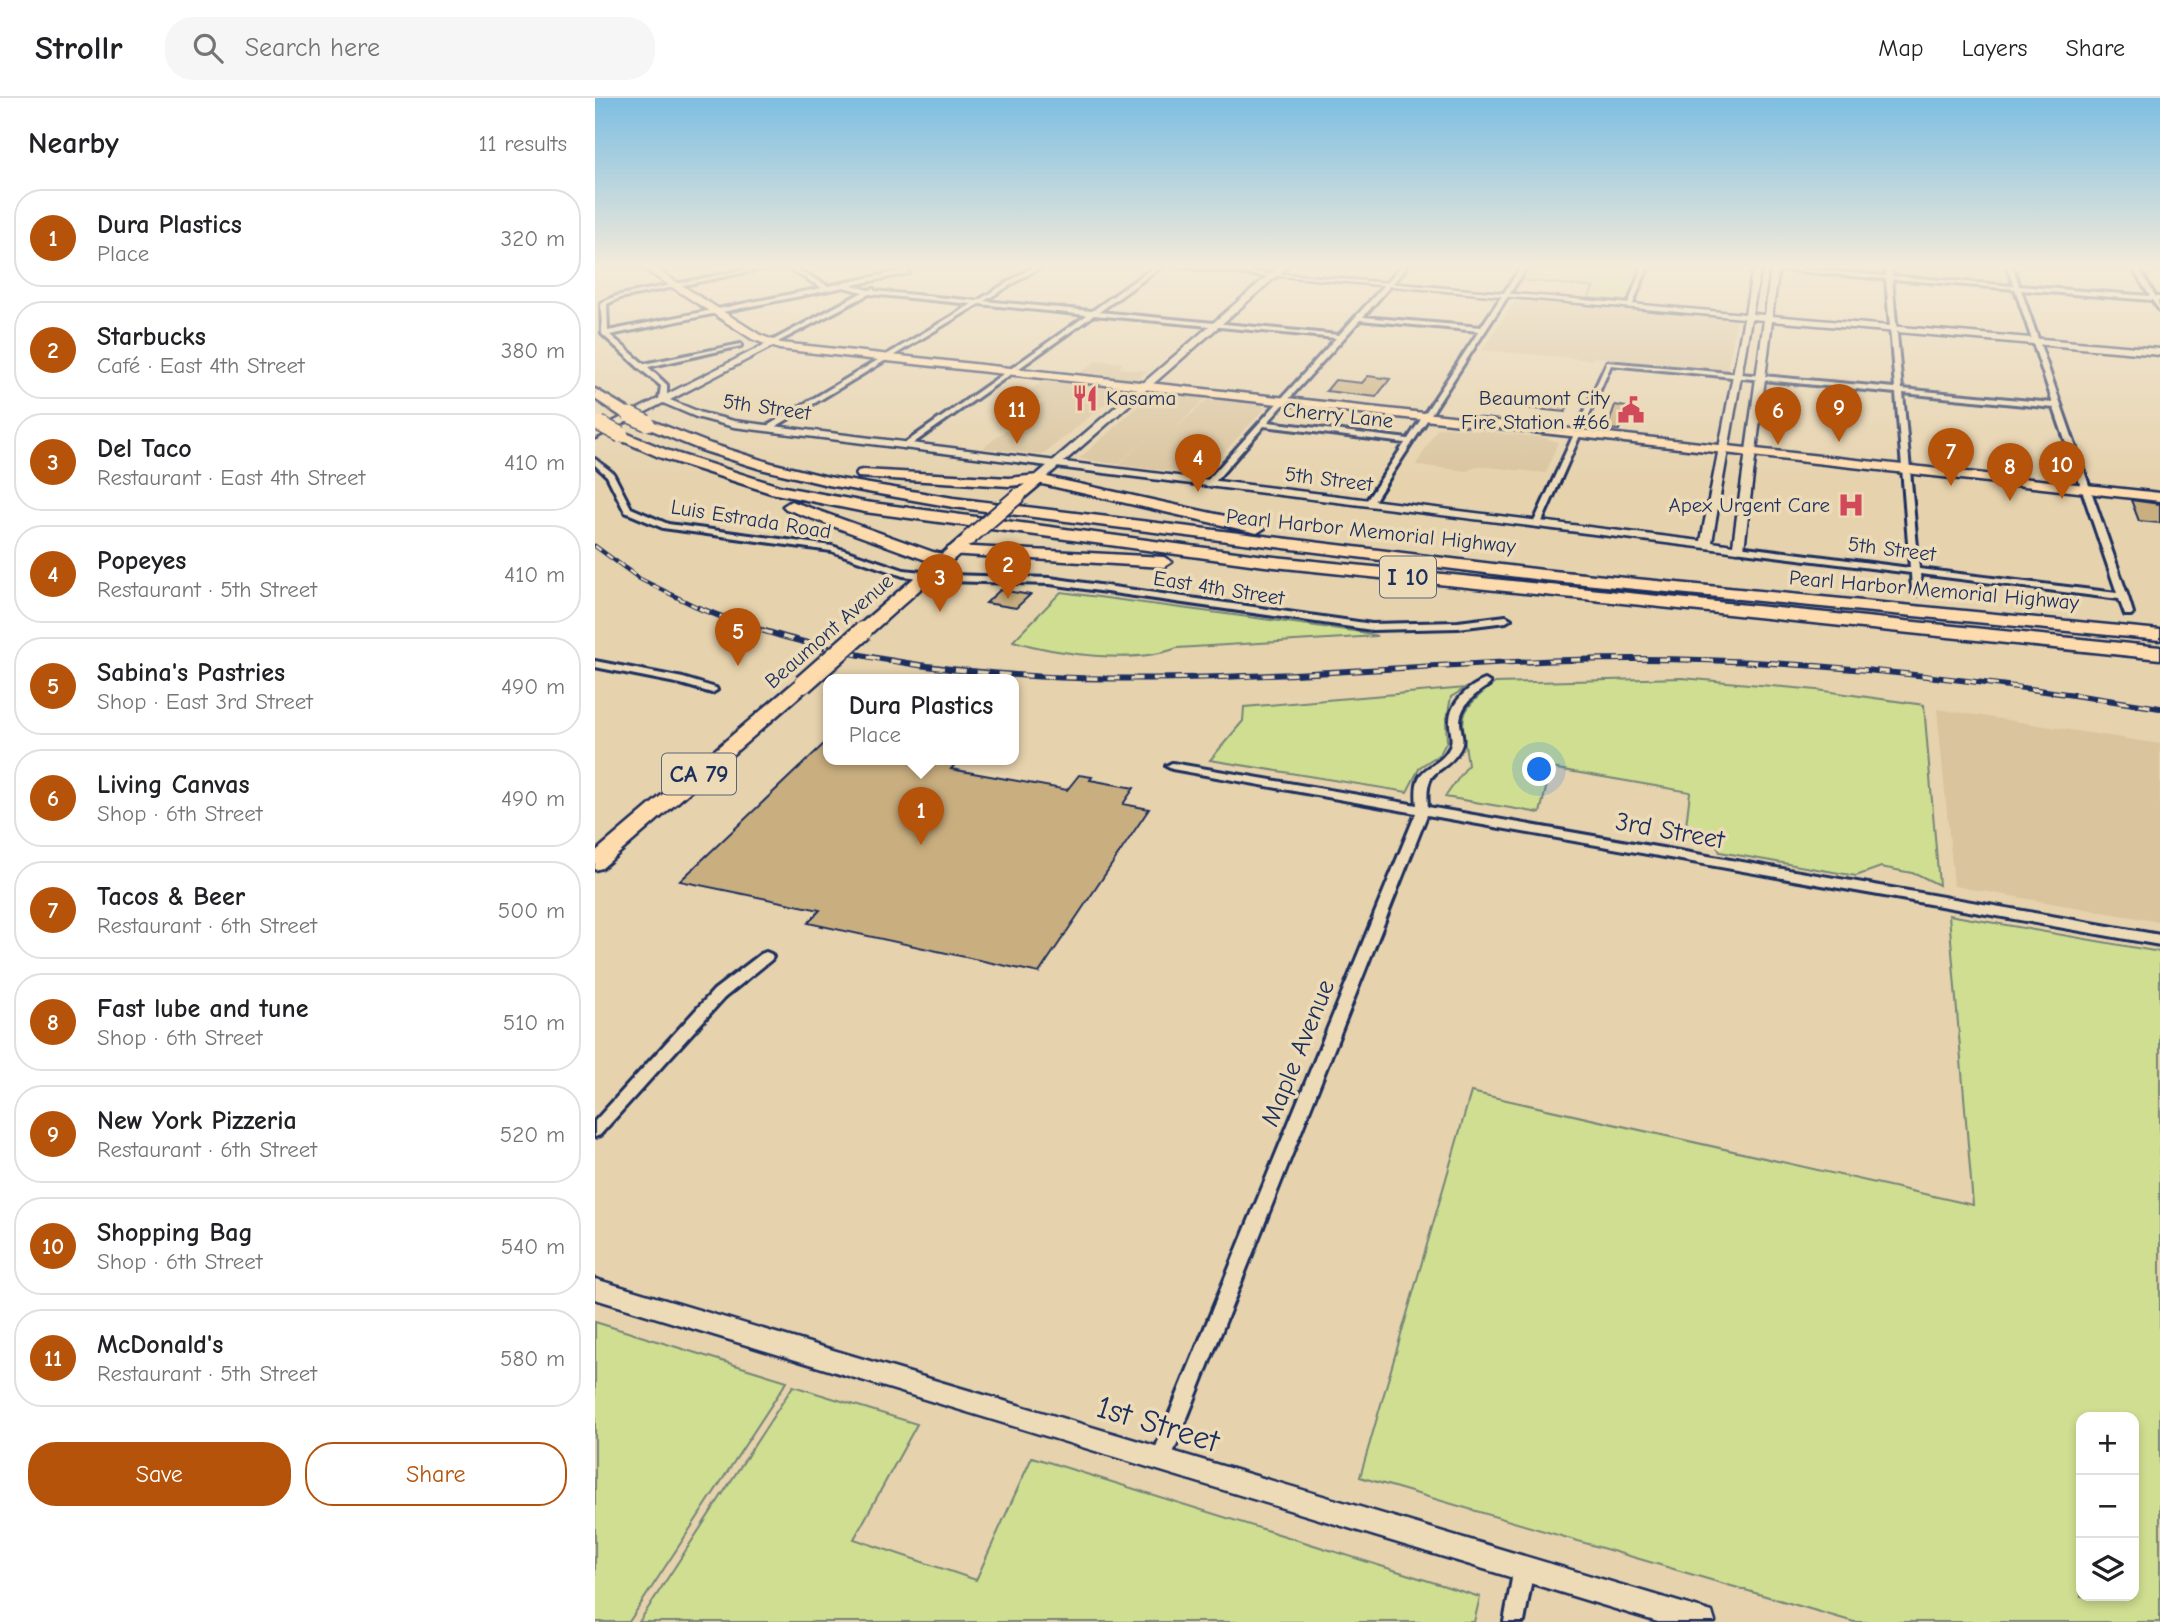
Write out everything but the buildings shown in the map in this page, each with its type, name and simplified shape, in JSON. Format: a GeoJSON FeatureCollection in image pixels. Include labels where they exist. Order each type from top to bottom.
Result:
{"type":"FeatureCollection","features":[{"type":"Feature","properties":{"kind":"highway","name":"Pearl Harbor Memorial Highway"},"geometry":{"type":"LineString","coordinates":[[595,393],[624,412],[651,425],[769,467],[919,497],[1276,544],[1788,601],[2033,621],[2160,635]]}},
{"type":"Feature","properties":{"kind":"highway"},"geometry":{"type":"LineString","coordinates":[[651,425],[758,456],[826,470],[1009,482],[1038,479],[1275,532],[1478,561],[1533,572]]}},
{"type":"Feature","properties":{"kind":"highway","name":"Pearl Harbor Memorial Highway"},"geometry":{"type":"LineString","coordinates":[[597,427],[664,454],[776,490],[865,507],[1265,561],[2160,653]]}},
{"type":"Feature","properties":{"kind":"highway"},"geometry":{"type":"LineString","coordinates":[[664,454],[677,468],[822,516],[929,556],[1122,558],[1481,585]]}},
{"type":"Feature","properties":{"kind":"main road"},"geometry":{"type":"LineString","coordinates":[[760,338],[770,344],[885,359],[2160,496]]}},
{"type":"Feature","properties":{"kind":"main road","name":"Beaumont Avenue"},"geometry":{"type":"LineString","coordinates":[[595,863],[1201,338]]}},
{"type":"Feature","properties":{"kind":"street"},"geometry":{"type":"LineString","coordinates":[[609,338],[664,385],[663,400]]}},
{"type":"Feature","properties":{"kind":"street"},"geometry":{"type":"LineString","coordinates":[[597,427],[663,400],[781,338]]}},
{"type":"Feature","properties":{"kind":"street"},"geometry":{"type":"LineString","coordinates":[[770,428],[919,338]]}},
{"type":"Feature","properties":{"kind":"street"},"geometry":{"type":"LineString","coordinates":[[908,445],[1058,338]]}},
{"type":"Feature","properties":{"kind":"street"},"geometry":{"type":"LineString","coordinates":[[1209,483],[1340,338]]}},
{"type":"Feature","properties":{"kind":"street"},"geometry":{"type":"LineString","coordinates":[[1369,503],[1477,338]]}},
{"type":"Feature","properties":{"kind":"street"},"geometry":{"type":"LineString","coordinates":[[1738,549],[1723,449],[1744,338]]}},
{"type":"Feature","properties":{"kind":"street"},"geometry":{"type":"LineString","coordinates":[[1706,545],[1751,452],[1766,338]]}},
{"type":"Feature","properties":{"kind":"street"},"geometry":{"type":"LineString","coordinates":[[1894,338],[1917,592]]}},
{"type":"Feature","properties":{"kind":"street"},"geometry":{"type":"LineString","coordinates":[[2004,338],[2160,352]]}},
{"type":"Feature","properties":{"kind":"street"},"geometry":{"type":"LineString","coordinates":[[2034,338],[2128,613]]}},
{"type":"Feature","properties":{"kind":"street"},"geometry":{"type":"LineString","coordinates":[[1743,344],[1765,346]]}},
{"type":"Feature","properties":{"kind":"street"},"geometry":{"type":"LineString","coordinates":[[641,367],[739,345]]}},
{"type":"Feature","properties":{"kind":"street"},"geometry":{"type":"LineString","coordinates":[[1537,524],[1609,363],[2058,407]]}},
{"type":"Feature","properties":{"kind":"street","name":"5th Street"},"geometry":{"type":"LineString","coordinates":[[663,400],[714,420],[770,428],[2123,597]]}},
{"type":"Feature","properties":{"kind":"street"},"geometry":{"type":"LineString","coordinates":[[1730,410],[1756,413]]}},
{"type":"Feature","properties":{"kind":"street","name":"Cherry Lane"},"geometry":{"type":"LineString","coordinates":[[1262,424],[1409,441]]}},
{"type":"Feature","properties":{"kind":"street","name":"Luis Estrada Road"},"geometry":{"type":"LineString","coordinates":[[595,461],[610,475],[628,510],[666,526],[832,549],[903,573],[926,576]]}},
{"type":"Feature","properties":{"kind":"street","name":"East 4th Street"},"geometry":{"type":"LineString","coordinates":[[926,576],[1050,581],[1309,621],[1372,627],[1458,625],[1506,620]]}},
{"type":"Feature","properties":{"kind":"street"},"geometry":{"type":"LineString","coordinates":[[596,665],[683,681],[712,691]]}},
{"type":"Feature","properties":{"kind":"street","name":"Maple Avenue"},"geometry":{"type":"LineString","coordinates":[[1161,1459],[1423,811],[1421,792],[1426,774],[1447,759],[1458,741],[1455,720],[1463,699],[1485,683]]}},
{"type":"Feature","properties":{"kind":"street","name":"3rd Street"},"geometry":{"type":"LineString","coordinates":[[1172,766],[2160,940]]}},
{"type":"Feature","properties":{"kind":"street"},"geometry":{"type":"LineString","coordinates":[[595,1131],[719,994],[766,957]]}},
{"type":"Feature","properties":{"kind":"street","name":"1st Street"},"geometry":{"type":"LineString","coordinates":[[595,1289],[1702,1622]]}},
{"type":"Feature","properties":{"kind":"street"},"geometry":{"type":"LineString","coordinates":[[1514,1622],[1524,1569]]}},
{"type":"Feature","properties":{"kind":"shaded area"},"geometry":{"type":"Polygon","coordinates":[[[1490,338],[1733,338],[1727,370],[1594,357],[1592,360],[1482,350],[1490,338]]]}},
{"type":"Feature","properties":{"kind":"shaded area"},"geometry":{"type":"Polygon","coordinates":[[[1097,360],[1123,363],[1119,368],[1147,371],[1136,380],[1079,374],[1097,360]]]}},
{"type":"Feature","properties":{"kind":"shaded area"},"geometry":{"type":"Polygon","coordinates":[[[1043,381],[1122,390],[1042,455],[983,448],[1044,401],[1020,397],[1043,381]]]}},
{"type":"Feature","properties":{"kind":"shaded area"},"geometry":{"type":"Polygon","coordinates":[[[1150,395],[1205,398],[1173,431],[1208,399],[1261,404],[1265,408],[1203,475],[1119,465],[1156,429],[1119,464],[1079,459],[1150,395]]]}},
{"type":"Feature","properties":{"kind":"shaded area"},"geometry":{"type":"Polygon","coordinates":[[[1447,427],[1546,438],[1558,442],[1546,473],[1477,466],[1467,471],[1416,465],[1437,429],[1447,427]]]}},
{"type":"Feature","properties":{"kind":"shaded area"},"geometry":{"type":"Polygon","coordinates":[[[1937,709],[2160,744],[2160,922],[1954,886],[1937,709]]]}},
{"type":"Feature","properties":{"kind":"green space"},"geometry":{"type":"Polygon","coordinates":[[[1061,592],[1377,636],[1177,648],[1159,653],[1118,657],[1051,650],[1013,641],[1061,592]]]}},
{"type":"Feature","properties":{"kind":"green space"},"geometry":{"type":"Polygon","coordinates":[[[1682,678],[1817,690],[1924,705],[1939,885],[1917,874],[1881,867],[1856,876],[1720,852],[1713,839],[1685,835],[1690,792],[1551,768],[1540,813],[1445,797],[1468,765],[1463,726],[1467,710],[1495,683],[1682,678]]]}},
{"type":"Feature","properties":{"kind":"green space"},"geometry":{"type":"Polygon","coordinates":[[[1466,688],[1451,697],[1446,723],[1447,741],[1440,754],[1420,767],[1407,792],[1210,760],[1243,721],[1244,707],[1466,688]]]}},
{"type":"Feature","properties":{"kind":"green space"},"geometry":{"type":"Polygon","coordinates":[[[1949,915],[2160,952],[2160,1622],[1854,1622],[1360,1477],[1471,1092],[1973,1205],[1949,915]]]}},
{"type":"Feature","properties":{"kind":"green space"},"geometry":{"type":"Polygon","coordinates":[[[595,1322],[787,1381],[629,1622],[595,1622],[595,1322]]]}},
{"type":"Feature","properties":{"kind":"green space"},"geometry":{"type":"Polygon","coordinates":[[[793,1386],[917,1424],[854,1539],[976,1580],[1032,1457],[1480,1597],[1474,1622],[639,1622],[793,1386]]]}},
{"type":"Feature","properties":{"kind":"railway"},"geometry":{"type":"LineString","coordinates":[[595,546],[640,579],[703,610]]}},
{"type":"Feature","properties":{"kind":"railway"},"geometry":{"type":"LineString","coordinates":[[699,608],[804,642],[911,664],[1010,674]]}},
{"type":"Feature","properties":{"kind":"railway"},"geometry":{"type":"LineString","coordinates":[[1019,675],[1131,679],[1571,660],[1720,661],[1867,670],[2160,708]]}},
{"type":"Feature","properties":{"kind":"place","name":"Kasama"},"geometry":{"type":"Point","coordinates":[1085,398]}},
{"type":"Feature","properties":{"kind":"place","name":"Beaumont City Fire Station #66"},"geometry":{"type":"Point","coordinates":[1631,410]}},
{"type":"Feature","properties":{"kind":"place","name":"New York Pizzeria"},"geometry":{"type":"Point","coordinates":[1839,442]}},
{"type":"Feature","properties":{"kind":"place","name":"McDonald's"},"geometry":{"type":"Point","coordinates":[1017,444]}},
{"type":"Feature","properties":{"kind":"place","name":"Living Canvas"},"geometry":{"type":"Point","coordinates":[1778,445]}},
{"type":"Feature","properties":{"kind":"place","name":"Tacos & Beer"},"geometry":{"type":"Point","coordinates":[1951,486]}},
{"type":"Feature","properties":{"kind":"place","name":"Popeyes"},"geometry":{"type":"Point","coordinates":[1198,492]}},
{"type":"Feature","properties":{"kind":"place","name":"Shopping Bag"},"geometry":{"type":"Point","coordinates":[2062,499]}},
{"type":"Feature","properties":{"kind":"place","name":"Fast lube and tune"},"geometry":{"type":"Point","coordinates":[2010,501]}},
{"type":"Feature","properties":{"kind":"place","name":"Apex Urgent Care"},"geometry":{"type":"Point","coordinates":[1851,505]}},
{"type":"Feature","properties":{"kind":"place","name":"Starbucks"},"geometry":{"type":"Point","coordinates":[1008,599]}},
{"type":"Feature","properties":{"kind":"place","name":"Del Taco"},"geometry":{"type":"Point","coordinates":[940,612]}},
{"type":"Feature","properties":{"kind":"place","name":"Sabina's Pastries"},"geometry":{"type":"Point","coordinates":[738,666]}},
{"type":"Feature","properties":{"kind":"place","name":"Dura Plastics"},"geometry":{"type":"Point","coordinates":[921,845]}}]}
